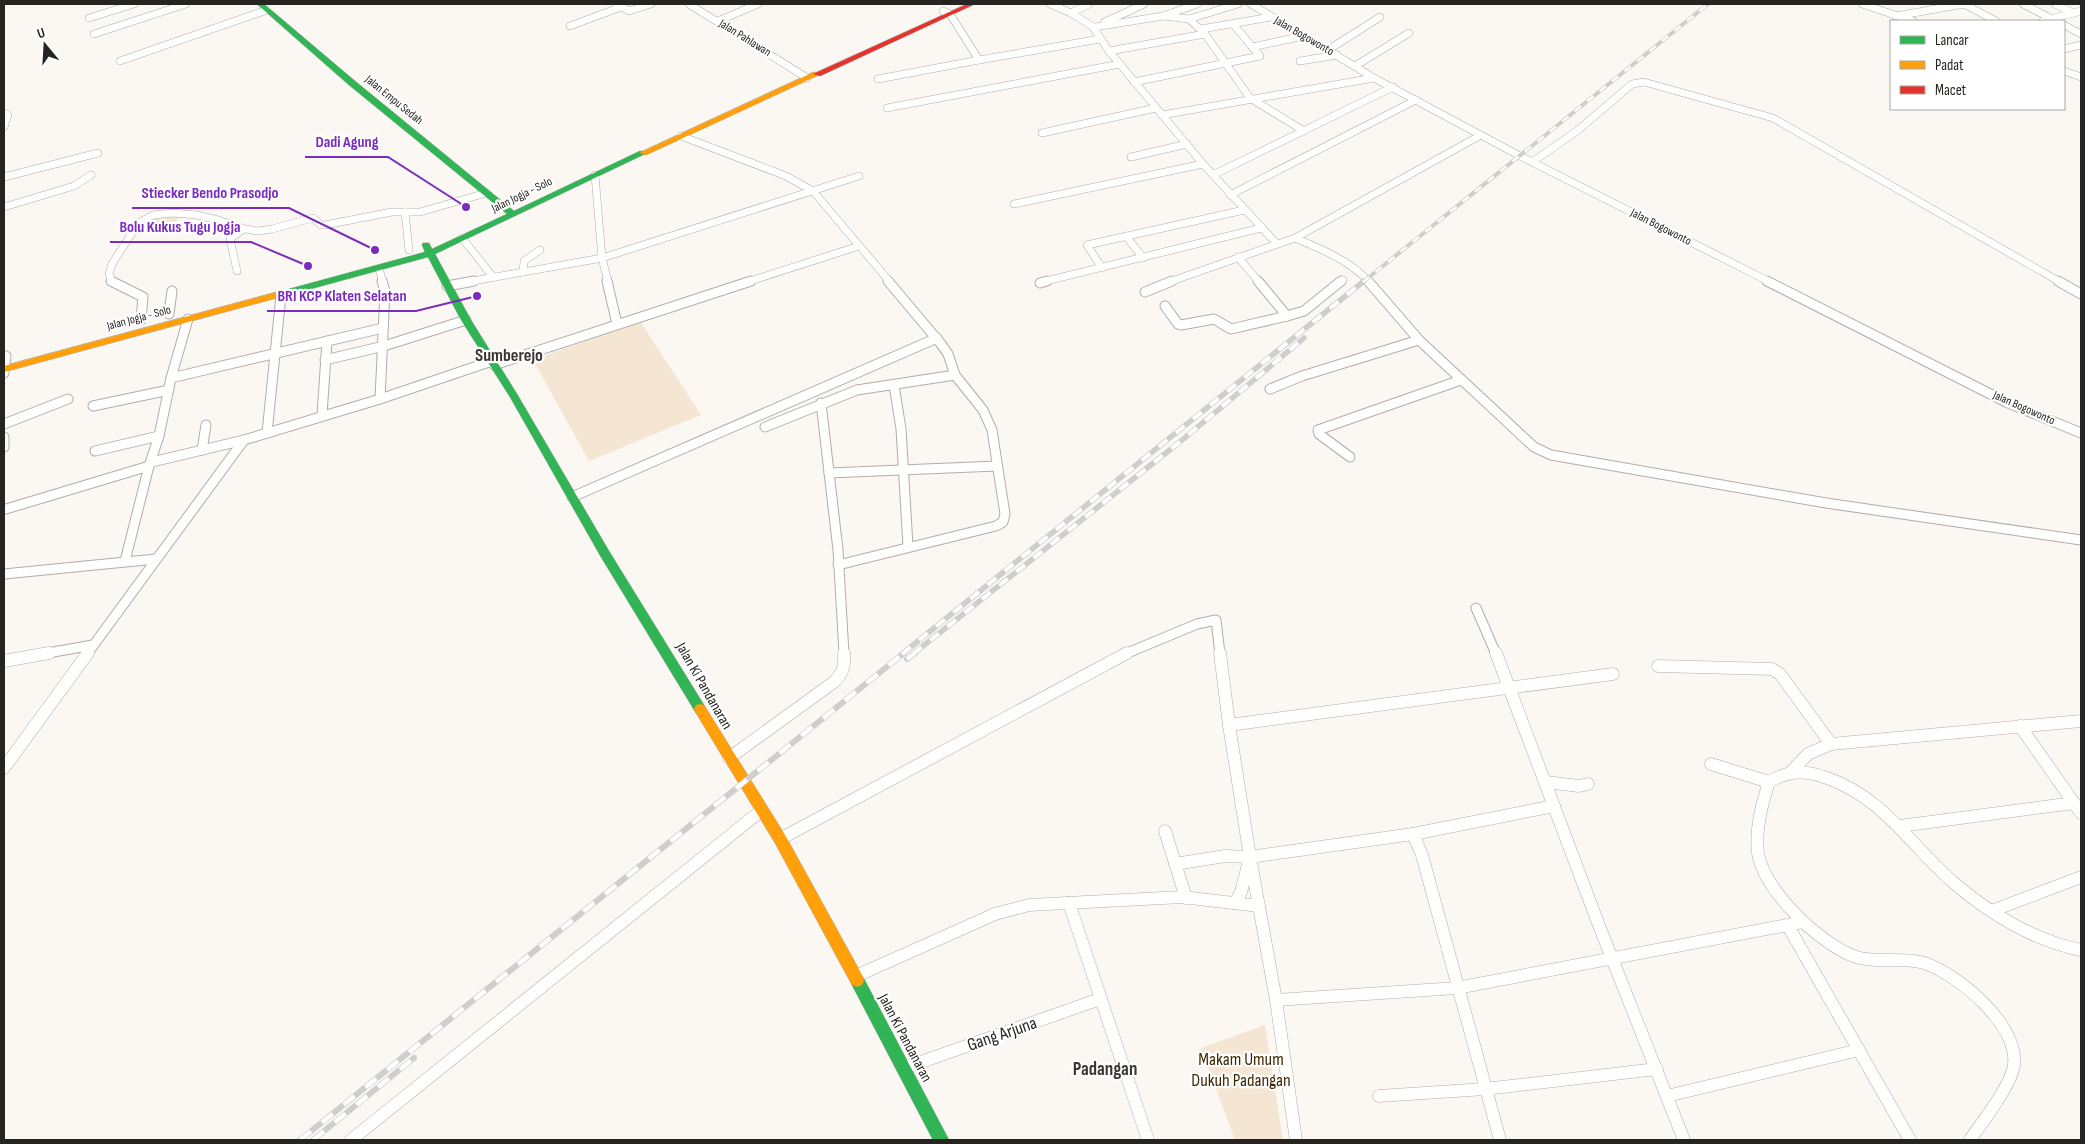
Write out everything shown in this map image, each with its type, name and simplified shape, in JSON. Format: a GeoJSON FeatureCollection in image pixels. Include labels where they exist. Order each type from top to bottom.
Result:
{"type":"FeatureCollection","features":[{"type":"Feature","properties":{"kind":"main road","name":"Jalan Jogja - Solo"},"geometry":{"type":"LineString","coordinates":[[946,13],[959,4]]}},
{"type":"Feature","properties":{"kind":"main road","name":"Jalan Jogja - Solo"},"geometry":{"type":"LineString","coordinates":[[5,365],[379,269],[428,249],[804,76],[946,13],[972,4]]}},
{"type":"Feature","properties":{"kind":"main road","name":"Jalan Empu Sedah"},"geometry":{"type":"LineString","coordinates":[[264,7],[352,83],[509,212]]}},
{"type":"Feature","properties":{"kind":"main road","name":"Jalan Jogja - Solo"},"geometry":{"type":"LineString","coordinates":[[5,365],[141,320],[170,314],[409,250],[428,249],[462,238],[509,212],[681,136],[804,76]]}},
{"type":"Feature","properties":{"kind":"main road","name":"Jalan Ki Pandanaran"},"geometry":{"type":"LineString","coordinates":[[428,249],[466,320],[729,758],[780,839],[856,976],[941,1140]]}},
{"type":"Feature","properties":{"kind":"street"},"geometry":{"type":"LineString","coordinates":[[89,18],[134,4]]}},
{"type":"Feature","properties":{"kind":"street"},"geometry":{"type":"LineString","coordinates":[[94,34],[186,4]]}},
{"type":"Feature","properties":{"kind":"street"},"geometry":{"type":"LineString","coordinates":[[570,26],[619,6],[631,11],[651,4]]}},
{"type":"Feature","properties":{"kind":"street","name":"Jalan Pahlawan"},"geometry":{"type":"LineString","coordinates":[[689,4],[804,76]]}},
{"type":"Feature","properties":{"kind":"street"},"geometry":{"type":"LineString","coordinates":[[718,21],[758,4]]}},
{"type":"Feature","properties":{"kind":"street"},"geometry":{"type":"LineString","coordinates":[[1050,4],[1071,13],[1094,27],[1109,51],[1186,144],[1230,195],[1276,243]]}},
{"type":"Feature","properties":{"kind":"street"},"geometry":{"type":"LineString","coordinates":[[1071,13],[1089,4]]}},
{"type":"Feature","properties":{"kind":"street"},"geometry":{"type":"LineString","coordinates":[[1094,27],[1144,4]]}},
{"type":"Feature","properties":{"kind":"street"},"geometry":{"type":"LineString","coordinates":[[1094,27],[1163,16],[1197,4]]}},
{"type":"Feature","properties":{"kind":"street"},"geometry":{"type":"LineString","coordinates":[[1163,16],[1189,19],[1238,4]]}},
{"type":"Feature","properties":{"kind":"street","name":"Jalan Bogowonto"},"geometry":{"type":"LineString","coordinates":[[1251,4],[1374,78],[1532,162],[2008,402],[2081,433]]}},
{"type":"Feature","properties":{"kind":"street"},"geometry":{"type":"LineString","coordinates":[[1862,4],[1910,20]]}},
{"type":"Feature","properties":{"kind":"street"},"geometry":{"type":"LineString","coordinates":[[1896,16],[1964,4],[1994,20]]}},
{"type":"Feature","properties":{"kind":"street"},"geometry":{"type":"LineString","coordinates":[[2023,4],[2054,20],[2081,11]]}},
{"type":"Feature","properties":{"kind":"street"},"geometry":{"type":"LineString","coordinates":[[2055,4],[2073,13]]}},
{"type":"Feature","properties":{"kind":"street"},"geometry":{"type":"LineString","coordinates":[[120,61],[264,7]]}},
{"type":"Feature","properties":{"kind":"street"},"geometry":{"type":"LineString","coordinates":[[946,13],[979,60]]}},
{"type":"Feature","properties":{"kind":"street"},"geometry":{"type":"LineString","coordinates":[[1109,51],[1271,17]]}},
{"type":"Feature","properties":{"kind":"street"},"geometry":{"type":"LineString","coordinates":[[1328,50],[1380,17]]}},
{"type":"Feature","properties":{"kind":"street"},"geometry":{"type":"LineString","coordinates":[[1189,19],[1203,32],[1250,98],[1304,131]]}},
{"type":"Feature","properties":{"kind":"street"},"geometry":{"type":"LineString","coordinates":[[1134,82],[1260,56],[1233,24]]}},
{"type":"Feature","properties":{"kind":"street"},"geometry":{"type":"LineString","coordinates":[[2065,26],[2081,34]]}},
{"type":"Feature","properties":{"kind":"street"},"geometry":{"type":"LineString","coordinates":[[1355,66],[1409,33]]}},
{"type":"Feature","properties":{"kind":"street"},"geometry":{"type":"LineString","coordinates":[[1252,47],[1304,36]]}},
{"type":"Feature","properties":{"kind":"street"},"geometry":{"type":"LineString","coordinates":[[878,79],[1100,39]]}},
{"type":"Feature","properties":{"kind":"street"},"geometry":{"type":"LineString","coordinates":[[2065,49],[2081,45]]}},
{"type":"Feature","properties":{"kind":"street"},"geometry":{"type":"LineString","coordinates":[[1300,61],[1337,55]]}},
{"type":"Feature","properties":{"kind":"street"},"geometry":{"type":"LineString","coordinates":[[887,108],[1120,64]]}},
{"type":"Feature","properties":{"kind":"street"},"geometry":{"type":"LineString","coordinates":[[2065,71],[2081,76]]}},
{"type":"Feature","properties":{"kind":"street"},"geometry":{"type":"LineString","coordinates":[[1162,114],[1374,78]]}},
{"type":"Feature","properties":{"kind":"street"},"geometry":{"type":"LineString","coordinates":[[1532,162],[1577,131],[1632,84],[1644,82],[1773,118],[2081,294]]}},
{"type":"Feature","properties":{"kind":"street"},"geometry":{"type":"LineString","coordinates":[[1213,175],[1392,87]]}},
{"type":"Feature","properties":{"kind":"street"},"geometry":{"type":"LineString","coordinates":[[1230,195],[1416,100]]}},
{"type":"Feature","properties":{"kind":"street"},"geometry":{"type":"LineString","coordinates":[[1042,132],[1156,108]]}},
{"type":"Feature","properties":{"kind":"street"},"geometry":{"type":"LineString","coordinates":[[4,113],[8,115],[4,127]]}},
{"type":"Feature","properties":{"kind":"street"},"geometry":{"type":"LineString","coordinates":[[1145,292],[1276,243],[1295,238],[1481,135]]}},
{"type":"Feature","properties":{"kind":"street"},"geometry":{"type":"LineString","coordinates":[[681,136],[786,176],[814,191],[937,338],[948,354],[954,375],[988,419],[992,430],[1004,514],[1003,522],[996,526],[908,546],[838,565]]}},
{"type":"Feature","properties":{"kind":"street"},"geometry":{"type":"LineString","coordinates":[[1131,157],[1186,144]]}},
{"type":"Feature","properties":{"kind":"street"},"geometry":{"type":"LineString","coordinates":[[4,177],[98,154]]}},
{"type":"Feature","properties":{"kind":"street"},"geometry":{"type":"LineString","coordinates":[[1014,204],[1203,164]]}},
{"type":"Feature","properties":{"kind":"street"},"geometry":{"type":"LineString","coordinates":[[4,207],[74,186],[91,175]]}},
{"type":"Feature","properties":{"kind":"street"},"geometry":{"type":"LineString","coordinates":[[595,175],[602,258],[617,324]]}},
{"type":"Feature","properties":{"kind":"street"},"geometry":{"type":"LineString","coordinates":[[447,286],[602,258],[858,176]]}},
{"type":"Feature","properties":{"kind":"street"},"geometry":{"type":"LineString","coordinates":[[141,320],[143,297],[112,284],[110,276],[115,259],[139,224],[148,216],[173,213],[214,219],[242,230],[268,231],[293,221],[313,218],[320,225],[325,225],[392,212],[420,212],[486,193]]}},
{"type":"Feature","properties":{"kind":"street"},"geometry":{"type":"LineString","coordinates":[[1102,268],[1087,244],[1244,210]]}},
{"type":"Feature","properties":{"kind":"street"},"geometry":{"type":"LineString","coordinates":[[405,212],[409,250]]}},
{"type":"Feature","properties":{"kind":"street"},"geometry":{"type":"LineString","coordinates":[[1040,283],[1261,228]]}},
{"type":"Feature","properties":{"kind":"street"},"geometry":{"type":"LineString","coordinates":[[237,271],[230,239],[242,230]]}},
{"type":"Feature","properties":{"kind":"street"},"geometry":{"type":"LineString","coordinates":[[1126,236],[1143,258]]}},
{"type":"Feature","properties":{"kind":"street"},"geometry":{"type":"LineString","coordinates":[[462,238],[493,277]]}},
{"type":"Feature","properties":{"kind":"street"},"geometry":{"type":"LineString","coordinates":[[1295,238],[1327,250],[1363,275],[1419,340],[1534,447],[1551,455],[1826,503],[2081,540]]}},
{"type":"Feature","properties":{"kind":"street"},"geometry":{"type":"LineString","coordinates":[[4,509],[150,464],[244,440],[380,399],[859,246]]}},
{"type":"Feature","properties":{"kind":"street"},"geometry":{"type":"LineString","coordinates":[[523,272],[524,262],[540,250]]}},
{"type":"Feature","properties":{"kind":"street"},"geometry":{"type":"LineString","coordinates":[[1238,258],[1287,316]]}},
{"type":"Feature","properties":{"kind":"street"},"geometry":{"type":"LineString","coordinates":[[379,269],[385,291],[384,346],[380,399]]}},
{"type":"Feature","properties":{"kind":"street"},"geometry":{"type":"LineString","coordinates":[[1165,306],[1178,324],[1182,325],[1212,318],[1231,329],[1304,311],[1343,280]]}},
{"type":"Feature","properties":{"kind":"street"},"geometry":{"type":"LineString","coordinates":[[170,314],[172,291]]}},
{"type":"Feature","properties":{"kind":"street"},"geometry":{"type":"LineString","coordinates":[[267,433],[281,295]]}},
{"type":"Feature","properties":{"kind":"street"},"geometry":{"type":"LineString","coordinates":[[125,561],[150,464],[160,436],[171,378],[188,318]]}},
{"type":"Feature","properties":{"kind":"street"},"geometry":{"type":"LineString","coordinates":[[325,360],[384,346],[466,320]]}},
{"type":"Feature","properties":{"kind":"street"},"geometry":{"type":"LineString","coordinates":[[171,378],[384,328]]}},
{"type":"Feature","properties":{"kind":"street"},"geometry":{"type":"LineString","coordinates":[[572,497],[937,338]]}},
{"type":"Feature","properties":{"kind":"street"},"geometry":{"type":"LineString","coordinates":[[1270,389],[1302,376],[1419,340]]}},
{"type":"Feature","properties":{"kind":"street"},"geometry":{"type":"LineString","coordinates":[[322,416],[327,342]]}},
{"type":"Feature","properties":{"kind":"street"},"geometry":{"type":"LineString","coordinates":[[765,427],[857,390],[954,375]]}},
{"type":"Feature","properties":{"kind":"street"},"geometry":{"type":"LineString","coordinates":[[1350,457],[1319,434],[1318,430],[1461,380]]}},
{"type":"Feature","properties":{"kind":"street"},"geometry":{"type":"LineString","coordinates":[[894,385],[901,429],[908,546]]}},
{"type":"Feature","properties":{"kind":"street"},"geometry":{"type":"LineString","coordinates":[[93,406],[169,390]]}},
{"type":"Feature","properties":{"kind":"street"},"geometry":{"type":"LineString","coordinates":[[4,424],[68,399]]}},
{"type":"Feature","properties":{"kind":"street"},"geometry":{"type":"LineString","coordinates":[[729,758],[842,674],[845,665],[838,565],[821,403]]}},
{"type":"Feature","properties":{"kind":"street"},"geometry":{"type":"LineString","coordinates":[[202,450],[206,425]]}},
{"type":"Feature","properties":{"kind":"street"},"geometry":{"type":"LineString","coordinates":[[95,452],[160,436]]}},
{"type":"Feature","properties":{"kind":"street"},"geometry":{"type":"LineString","coordinates":[[4,437],[4,446]]}},
{"type":"Feature","properties":{"kind":"street"},"geometry":{"type":"LineString","coordinates":[[4,768],[244,440]]}},
{"type":"Feature","properties":{"kind":"street"},"geometry":{"type":"LineString","coordinates":[[829,473],[997,466]]}},
{"type":"Feature","properties":{"kind":"street"},"geometry":{"type":"LineString","coordinates":[[4,574],[156,559]]}},
{"type":"Feature","properties":{"kind":"street"},"geometry":{"type":"LineString","coordinates":[[1476,608],[1510,686],[1612,960],[1684,1140]]}},
{"type":"Feature","properties":{"kind":"street"},"geometry":{"type":"LineString","coordinates":[[780,839],[1125,654],[1197,624],[1216,620],[1229,725],[1250,857],[1276,1000],[1296,1140]]}},
{"type":"Feature","properties":{"kind":"street"},"geometry":{"type":"LineString","coordinates":[[4,661],[93,645]]}},
{"type":"Feature","properties":{"kind":"street"},"geometry":{"type":"LineString","coordinates":[[1658,666],[1772,669],[1780,674],[1831,744]]}},
{"type":"Feature","properties":{"kind":"street"},"geometry":{"type":"LineString","coordinates":[[1229,725],[1510,686],[1613,674]]}},
{"type":"Feature","properties":{"kind":"street"},"geometry":{"type":"LineString","coordinates":[[1791,772],[1796,763],[1809,752],[1815,748],[1831,744],[2081,721]]}},
{"type":"Feature","properties":{"kind":"street"},"geometry":{"type":"LineString","coordinates":[[2020,726],[2081,814]]}},
{"type":"Feature","properties":{"kind":"street"},"geometry":{"type":"LineString","coordinates":[[1711,764],[1767,781],[1791,772],[1813,774],[1845,784],[1874,802],[1957,885],[2016,925],[2050,942],[2063,947],[2081,950]]}},
{"type":"Feature","properties":{"kind":"street"},"geometry":{"type":"LineString","coordinates":[[1767,781],[1759,821],[1759,862],[1778,891],[1803,922],[1853,956],[1880,961],[1914,961],[1932,966],[1966,989],[2000,1021],[2007,1031],[2014,1053],[2013,1070],[1970,1140]]}},
{"type":"Feature","properties":{"kind":"street"},"geometry":{"type":"LineString","coordinates":[[1545,782],[1579,786],[1588,784]]}},
{"type":"Feature","properties":{"kind":"street"},"geometry":{"type":"LineString","coordinates":[[1900,826],[2074,803]]}},
{"type":"Feature","properties":{"kind":"street"},"geometry":{"type":"LineString","coordinates":[[1175,864],[1226,856],[1250,857],[1413,834],[1554,806]]}},
{"type":"Feature","properties":{"kind":"street"},"geometry":{"type":"LineString","coordinates":[[352,1140],[762,810]]}},
{"type":"Feature","properties":{"kind":"street"},"geometry":{"type":"LineString","coordinates":[[1165,831],[1186,898]]}},
{"type":"Feature","properties":{"kind":"street"},"geometry":{"type":"LineString","coordinates":[[1413,834],[1422,854],[1500,1140]]}},
{"type":"Feature","properties":{"kind":"street"},"geometry":{"type":"LineString","coordinates":[[1235,903],[1240,898],[1245,884],[1246,865],[1250,857]]}},
{"type":"Feature","properties":{"kind":"street"},"geometry":{"type":"LineString","coordinates":[[1994,910],[2081,877]]}},
{"type":"Feature","properties":{"kind":"street"},"geometry":{"type":"LineString","coordinates":[[856,976],[996,914],[1029,905],[1186,898],[1259,906]]}},
{"type":"Feature","properties":{"kind":"street"},"geometry":{"type":"LineString","coordinates":[[1069,903],[1148,1140]]}},
{"type":"Feature","properties":{"kind":"street"},"geometry":{"type":"LineString","coordinates":[[1276,1000],[1457,988],[1612,960],[1803,922]]}},
{"type":"Feature","properties":{"kind":"street"},"geometry":{"type":"LineString","coordinates":[[1788,926],[1910,1140]]}},
{"type":"Feature","properties":{"kind":"street","name":"Gang Arjuna"},"geometry":{"type":"LineString","coordinates":[[904,1068],[1100,999]]}},
{"type":"Feature","properties":{"kind":"street"},"geometry":{"type":"LineString","coordinates":[[1668,1096],[1858,1050]]}},
{"type":"Feature","properties":{"kind":"street"},"geometry":{"type":"LineString","coordinates":[[1379,1096],[1485,1088],[1657,1069]]}},
{"type":"Feature","properties":{"kind":"green space"},"geometry":{"type":"Polygon","coordinates":[[[180,214],[173,228],[136,235],[136,231],[147,219],[180,214]]]}},
{"type":"Feature","properties":{"kind":"green space"},"geometry":{"type":"Polygon","coordinates":[[[640,321],[701,415],[589,461],[533,360],[640,321]]]}},
{"type":"Feature","properties":{"kind":"green space","name":"Makam Umum Dukuh Padangan"},"geometry":{"type":"Polygon","coordinates":[[[1265,1025],[1283,1140],[1235,1140],[1201,1048],[1265,1025]]]}},
{"type":"Feature","properties":{"kind":"railway"},"geometry":{"type":"LineString","coordinates":[[1363,282],[1708,4]]}},
{"type":"Feature","properties":{"kind":"railway"},"geometry":{"type":"LineString","coordinates":[[902,654],[1364,281]]}},
{"type":"Feature","properties":{"kind":"railway"},"geometry":{"type":"LineString","coordinates":[[913,654],[1181,441],[1304,338]]}},
{"type":"Feature","properties":{"kind":"railway"},"geometry":{"type":"LineString","coordinates":[[300,1140],[904,653]]}},
{"type":"Feature","properties":{"kind":"railway"},"geometry":{"type":"LineString","coordinates":[[907,659],[915,653]]}},
{"type":"Feature","properties":{"kind":"railway"},"geometry":{"type":"LineString","coordinates":[[313,1140],[414,1058]]}},
{"type":"Feature","properties":{"kind":"traffic: fast"},"geometry":{"type":"LineString","coordinates":[[260,4],[352,83],[513,214]]}},
{"type":"Feature","properties":{"kind":"traffic: fast"},"geometry":{"type":"LineString","coordinates":[[281,294],[431,253],[643,153]]}},
{"type":"Feature","properties":{"kind":"traffic: fast"},"geometry":{"type":"LineString","coordinates":[[426,245],[466,320],[514,396],[605,554],[700,709]]}},
{"type":"Feature","properties":{"kind":"traffic: fast"},"geometry":{"type":"LineString","coordinates":[[857,980],[941,1140]]}},
{"type":"Feature","properties":{"kind":"traffic: slow"},"geometry":{"type":"LineString","coordinates":[[643,153],[817,74]]}},
{"type":"Feature","properties":{"kind":"traffic: slow"},"geometry":{"type":"LineString","coordinates":[[4,369],[281,294]]}},
{"type":"Feature","properties":{"kind":"traffic: slow"},"geometry":{"type":"LineString","coordinates":[[700,709],[780,839],[857,980]]}},
{"type":"Feature","properties":{"kind":"traffic: jam"},"geometry":{"type":"LineString","coordinates":[[817,74],[972,4]]}},
{"type":"Feature","properties":{"kind":"place","name":"Dadi Agung"},"geometry":{"type":"Point","coordinates":[466,207]}},
{"type":"Feature","properties":{"kind":"place","name":"Stiecker Bendo Prasodjo"},"geometry":{"type":"Point","coordinates":[375,250]}},
{"type":"Feature","properties":{"kind":"place","name":"Bolu Kukus Tugu Jogja"},"geometry":{"type":"Point","coordinates":[308,266]}},
{"type":"Feature","properties":{"kind":"place","name":"BRI KCP Klaten Selatan"},"geometry":{"type":"Point","coordinates":[477,296]}},
{"type":"Feature","properties":{"kind":"district","name":"Sumberejo"},"geometry":{"type":"Point","coordinates":[509,355]}},
{"type":"Feature","properties":{"kind":"district","name":"Padangan"},"geometry":{"type":"Point","coordinates":[1105,1069]}}]}
